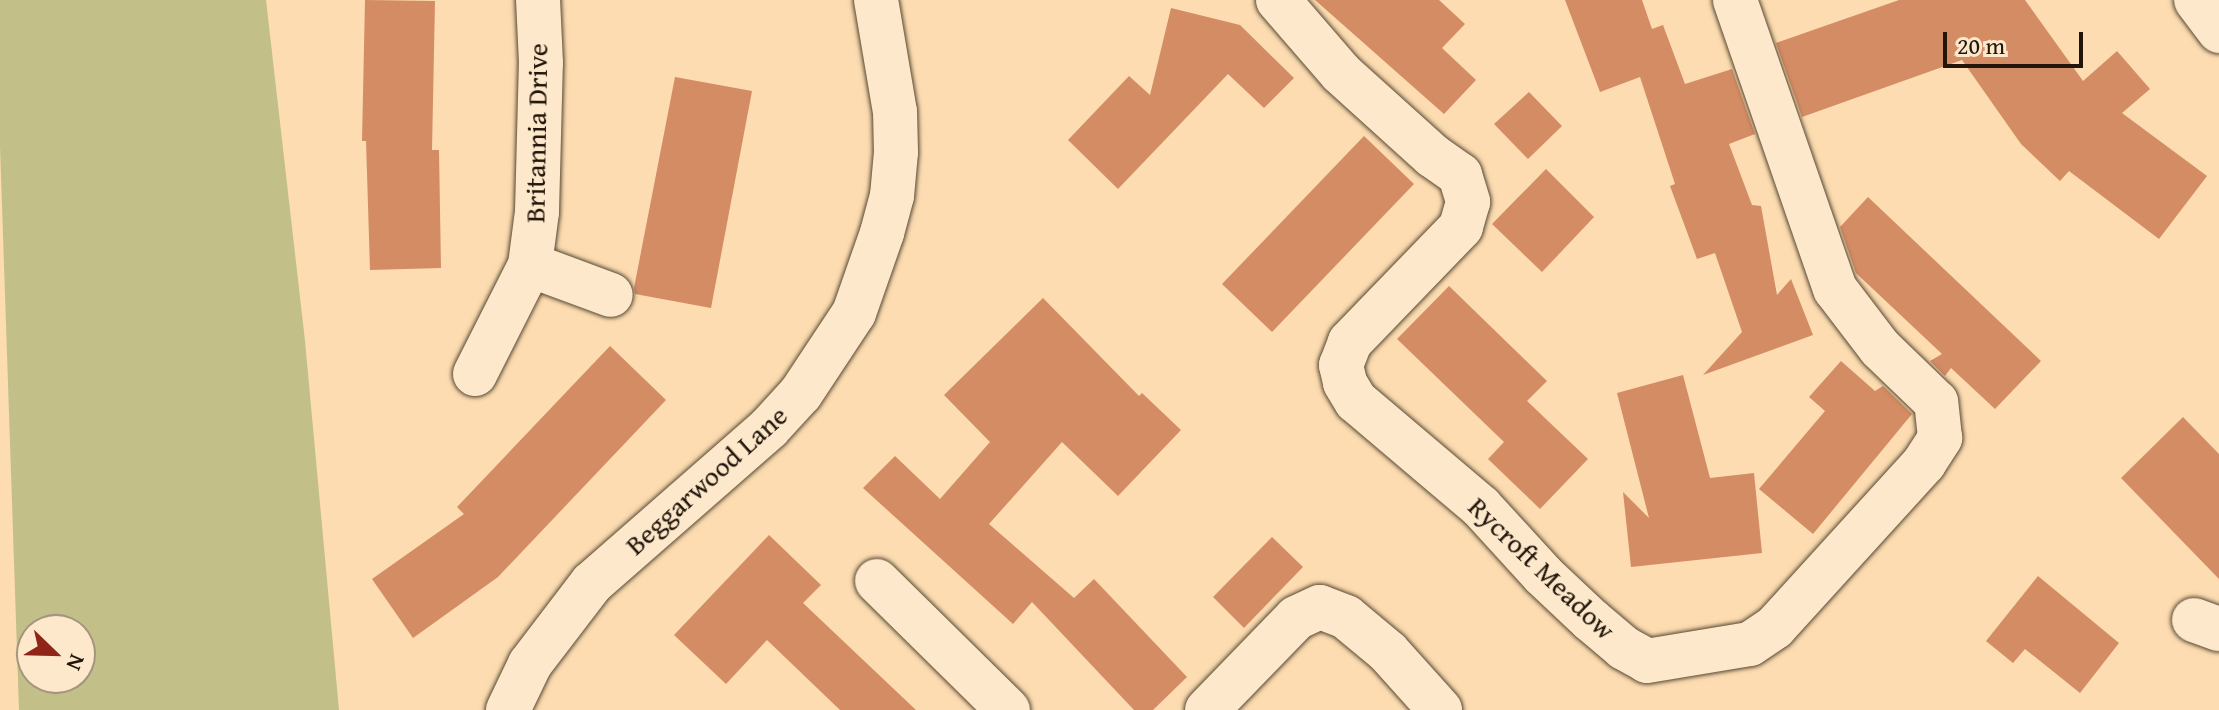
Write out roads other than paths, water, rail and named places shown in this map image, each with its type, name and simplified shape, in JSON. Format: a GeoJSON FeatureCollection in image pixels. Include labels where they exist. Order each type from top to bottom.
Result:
{"type":"FeatureCollection","features":[{"type":"Feature","properties":{"kind":"street","name":"Britannia Drive"},"geometry":{"type":"LineString","coordinates":[[475,374],[530,265],[537,212],[541,63],[538,0]]}},
{"type":"Feature","properties":{"kind":"street","name":"Beggarwood Lane"},"geometry":{"type":"LineString","coordinates":[[508,710],[530,664],[592,583],[769,428],[832,351],[854,313],[892,196],[896,152],[895,112],[876,0]]}},
{"type":"Feature","properties":{"kind":"street","name":"Rycroft Meadow"},"geometry":{"type":"LineString","coordinates":[[1278,0],[1341,73],[1433,156],[1460,175],[1468,202],[1461,227],[1350,342],[1341,365],[1345,383],[1356,401],[1481,507],[1543,575],[1581,611],[1624,648],[1647,661],[1750,644],[1775,627],[1924,463],[1940,438],[1936,402],[1880,348],[1835,289],[1735,0]]}},
{"type":"Feature","properties":{"kind":"street"},"geometry":{"type":"LineString","coordinates":[[2196,0],[2219,31]]}},
{"type":"Feature","properties":{"kind":"street"},"geometry":{"type":"LineString","coordinates":[[530,265],[611,295]]}},
{"type":"Feature","properties":{"kind":"street"},"geometry":{"type":"LineString","coordinates":[[877,581],[1008,710]]}},
{"type":"Feature","properties":{"kind":"street"},"geometry":{"type":"LineString","coordinates":[[1207,710],[1296,618],[1320,607],[1346,617],[1388,652],[1440,710]]}}]}
